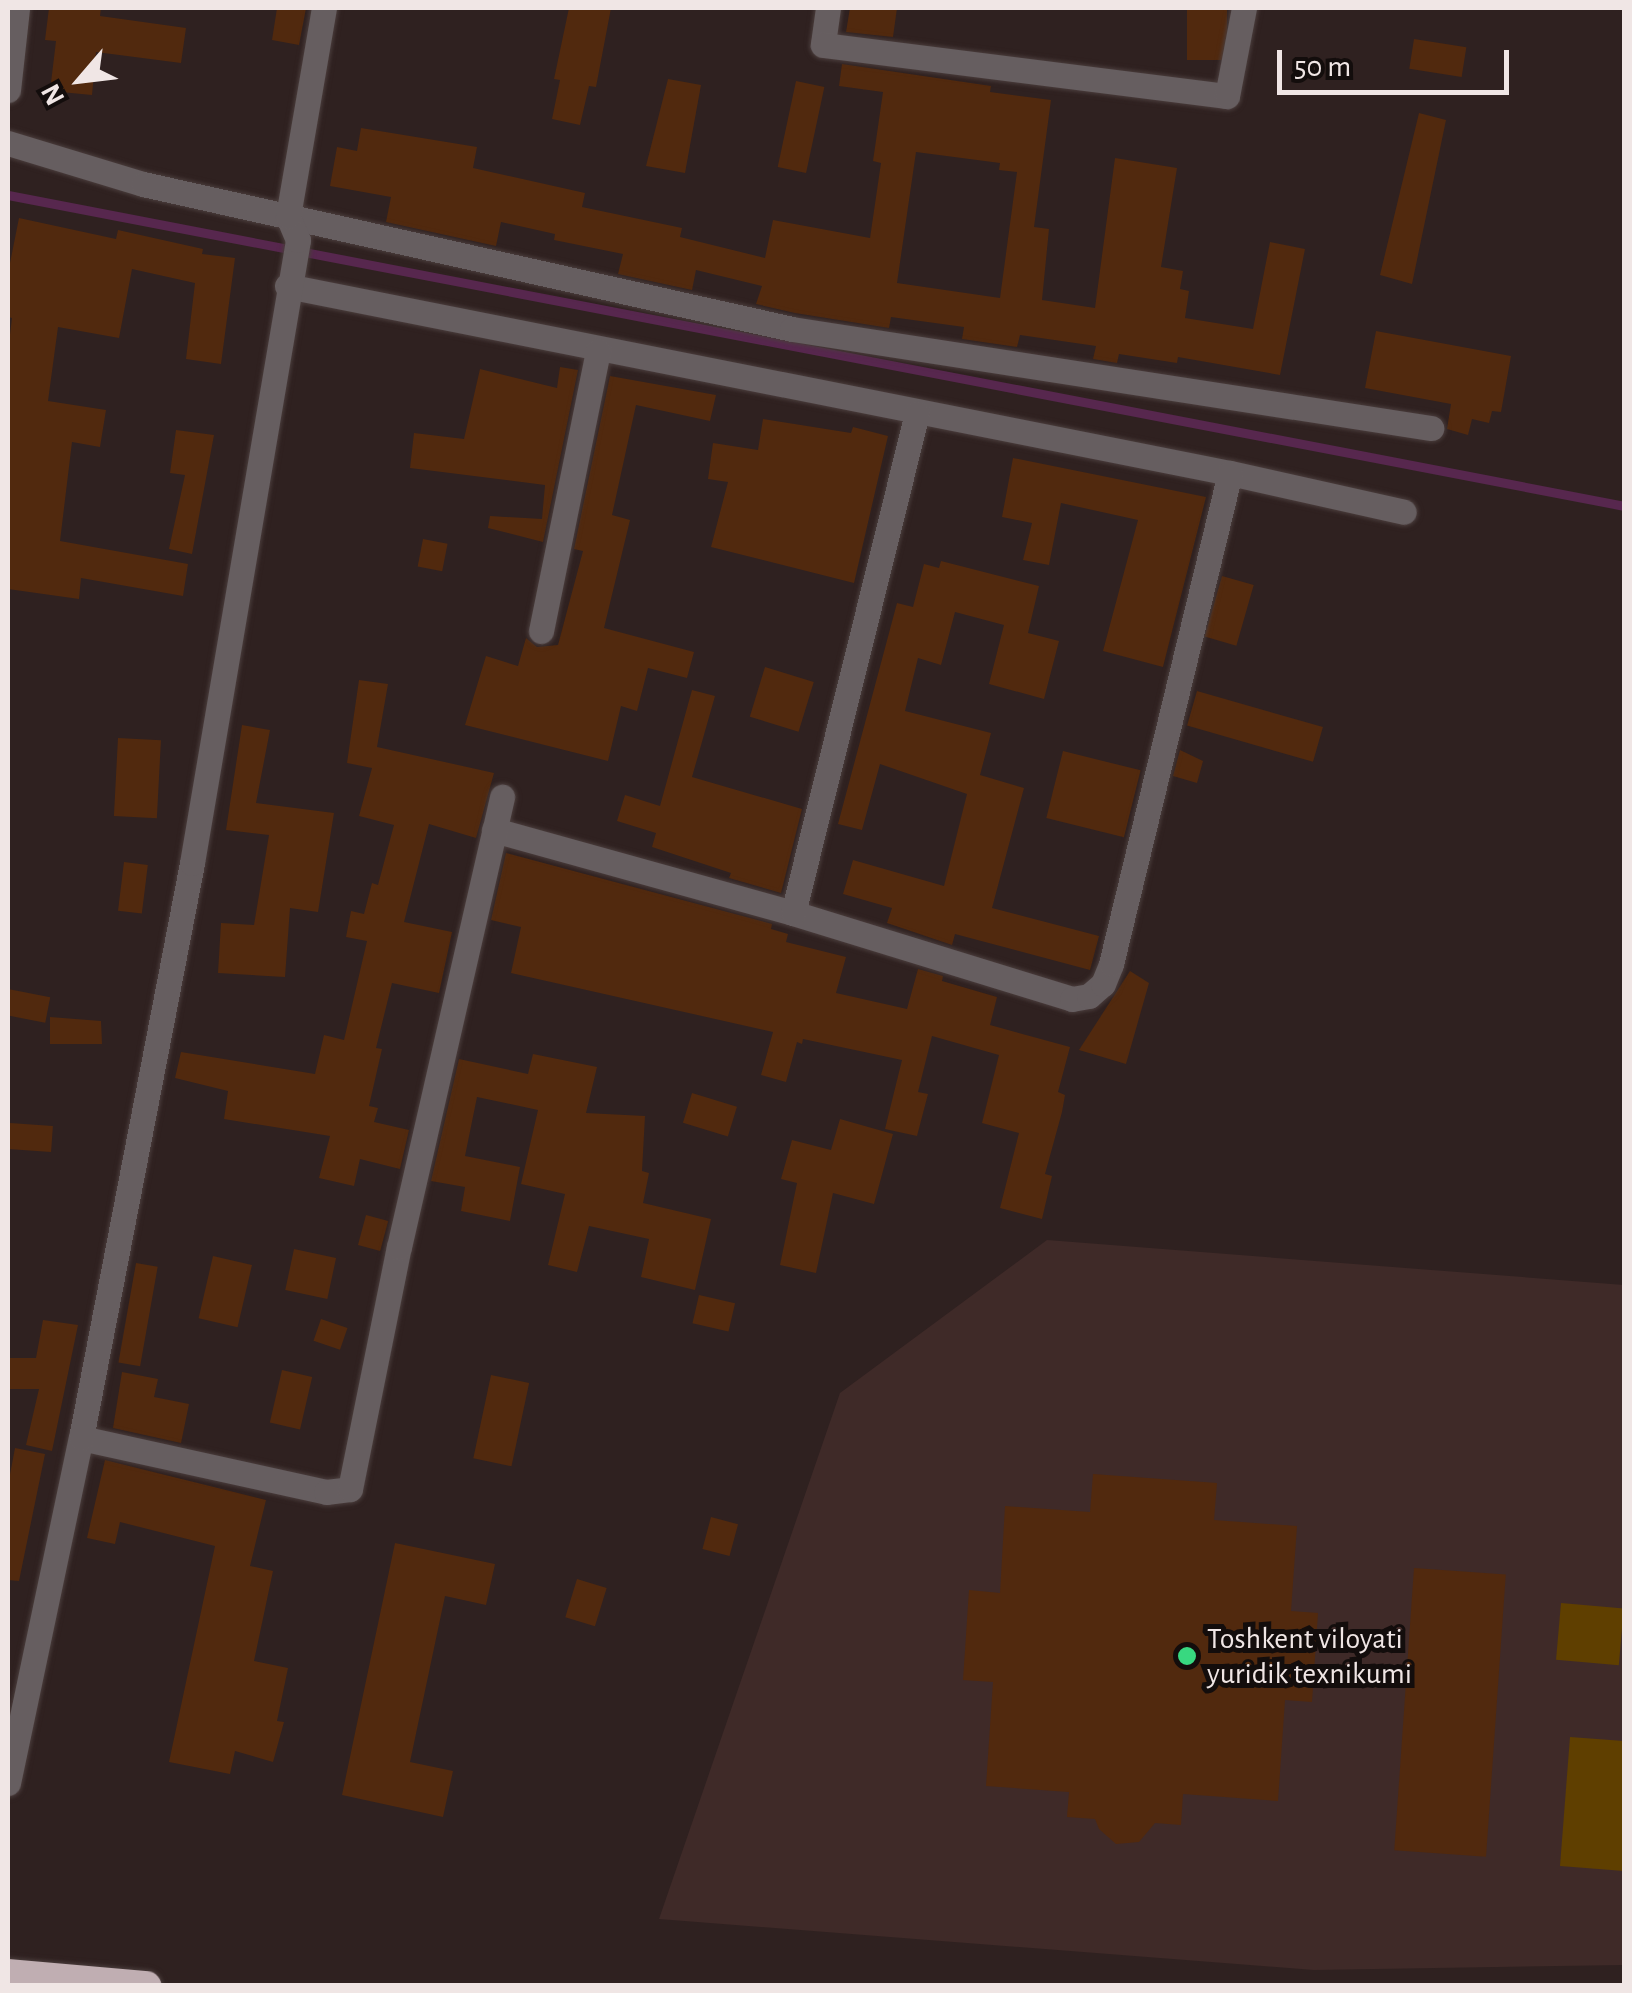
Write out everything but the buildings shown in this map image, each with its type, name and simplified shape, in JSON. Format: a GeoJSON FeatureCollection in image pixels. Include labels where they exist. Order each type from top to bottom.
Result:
{"type":"FeatureCollection","features":[{"type":"Feature","properties":{"kind":"highway"},"geometry":{"type":"LineString","coordinates":[[8,1974],[146,1986]]}},
{"type":"Feature","properties":{"kind":"street"},"geometry":{"type":"LineString","coordinates":[[8,90],[17,8]]}},
{"type":"Feature","properties":{"kind":"street"},"geometry":{"type":"LineString","coordinates":[[8,1783],[192,863],[292,252],[324,8]]}},
{"type":"Feature","properties":{"kind":"street"},"geometry":{"type":"LineString","coordinates":[[828,8],[822,45],[1227,96],[1244,8]]}},
{"type":"Feature","properties":{"kind":"street"},"geometry":{"type":"LineString","coordinates":[[8,143],[142,184],[292,252],[598,351],[1230,474],[1404,512]]}},
{"type":"Feature","properties":{"kind":"street"},"geometry":{"type":"LineString","coordinates":[[292,252],[1431,428]]}},
{"type":"Feature","properties":{"kind":"street"},"geometry":{"type":"LineString","coordinates":[[541,631],[598,351]]}},
{"type":"Feature","properties":{"kind":"street"},"geometry":{"type":"LineString","coordinates":[[793,914],[917,413]]}},
{"type":"Feature","properties":{"kind":"street"},"geometry":{"type":"LineString","coordinates":[[494,830],[793,914],[1072,999],[1089,996],[1103,984],[1230,474]]}},
{"type":"Feature","properties":{"kind":"street"},"geometry":{"type":"LineString","coordinates":[[80,1438],[326,1492],[350,1490],[400,1247],[502,797]]}},
{"type":"Feature","properties":{"kind":"shaded area","name":"Toshkent viloyati yuridik texnikumi"},"geometry":{"type":"Polygon","coordinates":[[[1047,1240],[1624,1285],[1624,1965],[1314,1970],[659,1919],[840,1393],[1047,1240]]]}},
{"type":"Feature","properties":{"kind":"shaded area"},"geometry":{"type":"Polygon","coordinates":[[[1561,1603],[1624,1608],[1619,1665],[1556,1660],[1561,1603]]]}},
{"type":"Feature","properties":{"kind":"shaded area"},"geometry":{"type":"Polygon","coordinates":[[[1570,1737],[1624,1741],[1624,1871],[1560,1866],[1570,1737]]]}},
{"type":"Feature","properties":{"kind":"waterway"},"geometry":{"type":"LineString","coordinates":[[8,195],[1624,506]]}},
{"type":"Feature","properties":{"kind":"place","name":"Toshkent viloyati yuridik texnikumi"},"geometry":{"type":"Point","coordinates":[1187,1656]}}]}
